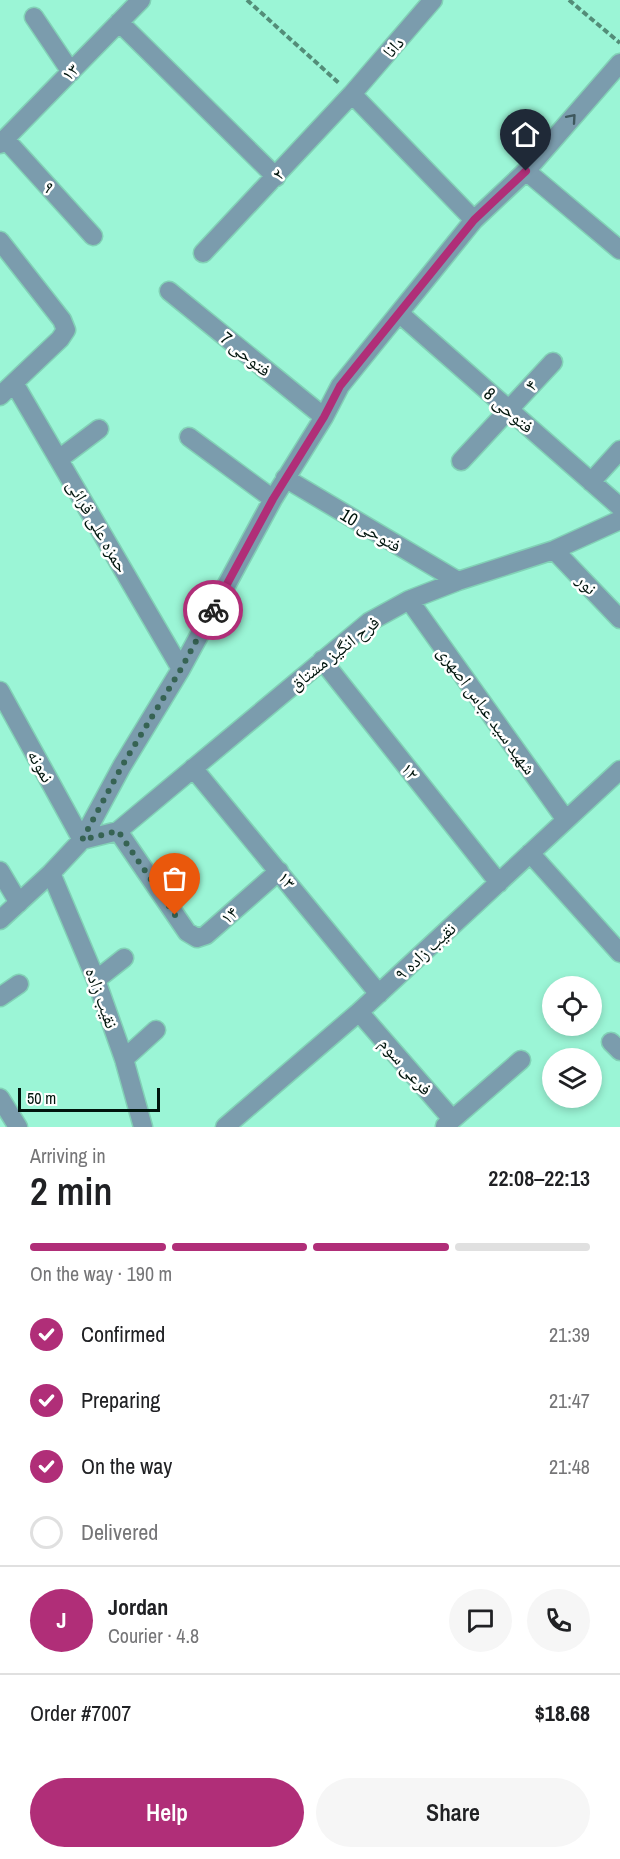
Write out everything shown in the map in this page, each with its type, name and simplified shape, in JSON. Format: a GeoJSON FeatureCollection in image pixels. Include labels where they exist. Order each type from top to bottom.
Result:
{"type":"FeatureCollection","features":[{"type":"Feature","properties":{"kind":"street","name":"۱۳"},"geometry":{"type":"LineString","coordinates":[[3,141],[141,0]]}},
{"type":"Feature","properties":{"kind":"street","name":"دانا"},"geometry":{"type":"LineString","coordinates":[[352,94],[433,0]]}},
{"type":"Feature","properties":{"kind":"street"},"geometry":{"type":"LineString","coordinates":[[34,17],[70,72]]}},
{"type":"Feature","properties":{"kind":"street"},"geometry":{"type":"LineString","coordinates":[[119,22],[276,177]]}},
{"type":"Feature","properties":{"kind":"street"},"geometry":{"type":"LineString","coordinates":[[0,920],[51,873],[82,840],[122,766],[181,669],[273,499],[324,417],[340,386],[474,220],[526,171],[620,63]]}},
{"type":"Feature","properties":{"kind":"street"},"geometry":{"type":"LineString","coordinates":[[352,94],[474,220]]}},
{"type":"Feature","properties":{"kind":"street","name":"۲"},"geometry":{"type":"LineString","coordinates":[[203,253],[352,94]]}},
{"type":"Feature","properties":{"kind":"street","name":"۹"},"geometry":{"type":"LineString","coordinates":[[3,141],[93,236]]}},
{"type":"Feature","properties":{"kind":"street"},"geometry":{"type":"LineString","coordinates":[[526,171],[620,250]]}},
{"type":"Feature","properties":{"kind":"street"},"geometry":{"type":"LineString","coordinates":[[0,241],[62,320],[66,330],[60,339],[0,396]]}},
{"type":"Feature","properties":{"kind":"street","name":"فتوحی 7"},"geometry":{"type":"LineString","coordinates":[[169,291],[324,417]]}},
{"type":"Feature","properties":{"kind":"street","name":"فتوحی 8"},"geometry":{"type":"LineString","coordinates":[[399,313],[620,507]]}},
{"type":"Feature","properties":{"kind":"street","name":"۴"},"geometry":{"type":"LineString","coordinates":[[461,461],[553,362]]}},
{"type":"Feature","properties":{"kind":"street","name":"حمزه علی قرائی"},"geometry":{"type":"LineString","coordinates":[[14,383],[181,669]]}},
{"type":"Feature","properties":{"kind":"street"},"geometry":{"type":"LineString","coordinates":[[60,459],[99,429]]}},
{"type":"Feature","properties":{"kind":"street"},"geometry":{"type":"LineString","coordinates":[[189,437],[273,499]]}},
{"type":"Feature","properties":{"kind":"street"},"geometry":{"type":"LineString","coordinates":[[591,482],[620,450]]}},
{"type":"Feature","properties":{"kind":"street","name":"فتوحی 10"},"geometry":{"type":"LineString","coordinates":[[285,478],[458,581]]}},
{"type":"Feature","properties":{"kind":"street","name":"فرح انگیز مشتاق"},"geometry":{"type":"LineString","coordinates":[[82,840],[118,831],[361,627],[409,600],[458,581],[554,550],[620,520]]}},
{"type":"Feature","properties":{"kind":"street","name":"نور"},"geometry":{"type":"LineString","coordinates":[[554,550],[620,619]]}},
{"type":"Feature","properties":{"kind":"street","name":"شهید سید عباس اصهری"},"geometry":{"type":"LineString","coordinates":[[409,600],[566,820]]}},
{"type":"Feature","properties":{"kind":"street","name":"۱۲"},"geometry":{"type":"LineString","coordinates":[[322,660],[499,883]]}},
{"type":"Feature","properties":{"kind":"street","name":"نمونه"},"geometry":{"type":"LineString","coordinates":[[0,691],[82,840]]}},
{"type":"Feature","properties":{"kind":"street","name":"۱۳"},"geometry":{"type":"LineString","coordinates":[[194,768],[379,994]]}},
{"type":"Feature","properties":{"kind":"street","name":"نقیب زاده ۹"},"geometry":{"type":"LineString","coordinates":[[225,1127],[359,1012],[566,820],[618,776]]}},
{"type":"Feature","properties":{"kind":"street","name":"۱۴"},"geometry":{"type":"LineString","coordinates":[[118,831],[187,932],[198,938],[206,935],[279,871]]}},
{"type":"Feature","properties":{"kind":"street"},"geometry":{"type":"LineString","coordinates":[[530,853],[620,953]]}},
{"type":"Feature","properties":{"kind":"street"},"geometry":{"type":"LineString","coordinates":[[0,871],[19,903]]}},
{"type":"Feature","properties":{"kind":"street","name":"نقیب زاده"},"geometry":{"type":"LineString","coordinates":[[51,873],[96,980],[124,1059],[143,1127]]}},
{"type":"Feature","properties":{"kind":"street"},"geometry":{"type":"LineString","coordinates":[[96,980],[124,958]]}},
{"type":"Feature","properties":{"kind":"street"},"geometry":{"type":"LineString","coordinates":[[0,997],[19,984]]}},
{"type":"Feature","properties":{"kind":"street","name":"فرعی سوم"},"geometry":{"type":"LineString","coordinates":[[359,1012],[448,1123]]}},
{"type":"Feature","properties":{"kind":"street"},"geometry":{"type":"LineString","coordinates":[[124,1059],[156,1030]]}},
{"type":"Feature","properties":{"kind":"street"},"geometry":{"type":"LineString","coordinates":[[448,1123],[521,1060]]}},
{"type":"Feature","properties":{"kind":"street"},"geometry":{"type":"LineString","coordinates":[[0,1098],[18,1127]]}},
{"type":"Feature","properties":{"kind":"path"},"geometry":{"type":"LineString","coordinates":[[247,0],[352,94]]}},
{"type":"Feature","properties":{"kind":"path"},"geometry":{"type":"LineString","coordinates":[[569,0],[620,43]]}},
{"type":"Feature","properties":{"kind":"way so far"},"geometry":{"type":"LineString","coordinates":[[175,915],[118,831],[82,840],[122,766],[181,669],[213,610]]}},
{"type":"Feature","properties":{"kind":"route"},"geometry":{"type":"LineString","coordinates":[[213,610],[273,499],[324,417],[340,386],[474,220],[526,171]]}}]}
